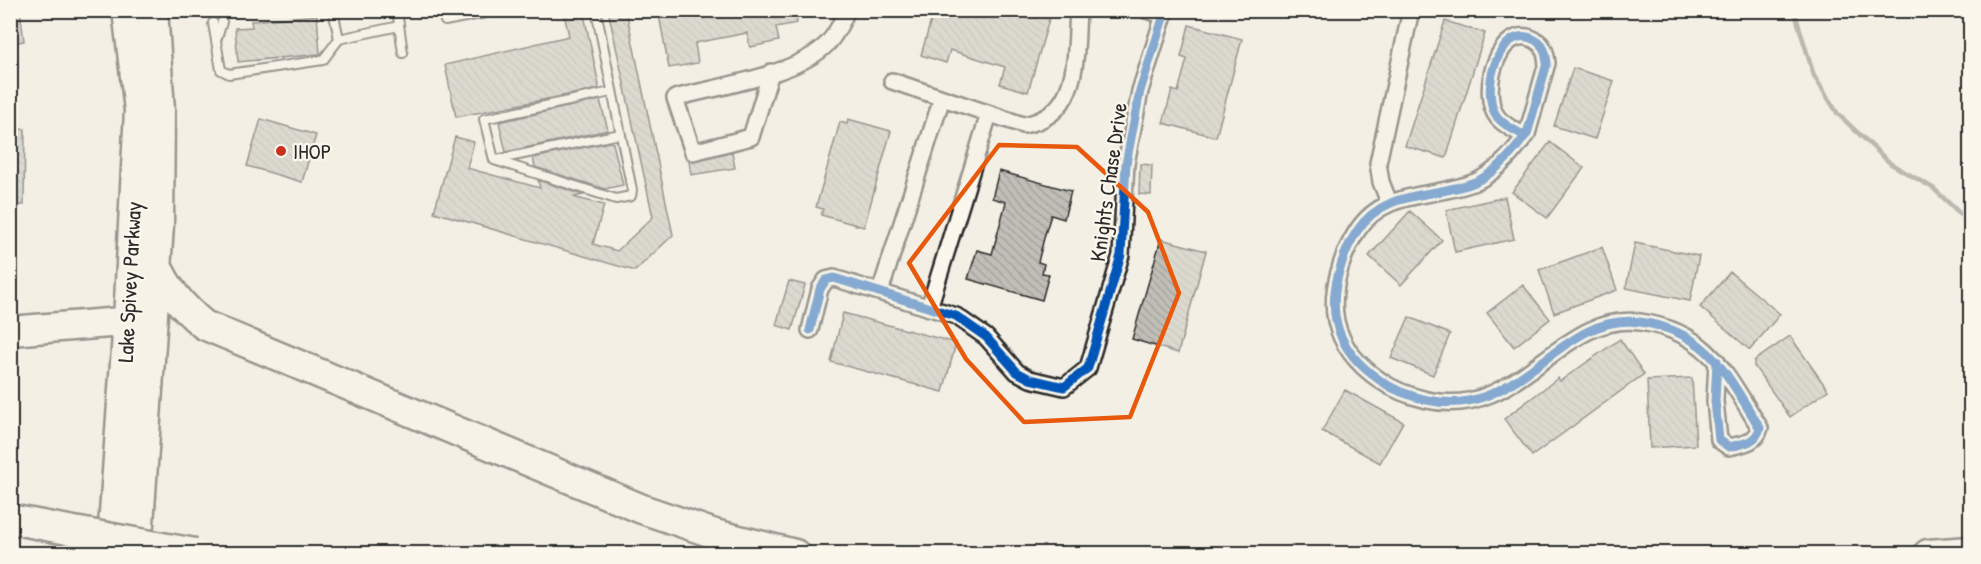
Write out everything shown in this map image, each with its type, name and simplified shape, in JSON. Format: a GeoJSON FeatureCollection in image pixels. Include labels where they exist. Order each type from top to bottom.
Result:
{"type":"FeatureCollection","features":[{"type":"Feature","properties":{"kind":"highway","name":"Lake Spivey Parkway"},"geometry":{"type":"LineString","coordinates":[[127,10],[139,110],[140,320],[137,554]]}},
{"type":"Feature","properties":{"kind":"highway","name":"Lake Spivey Parkway"},"geometry":{"type":"LineString","coordinates":[[111,554],[140,320],[156,263],[160,110],[153,10]]}},
{"type":"Feature","properties":{"kind":"highway"},"geometry":{"type":"LineString","coordinates":[[156,263],[175,298],[204,325]]}},
{"type":"Feature","properties":{"kind":"highway"},"geometry":{"type":"LineString","coordinates":[[10,331],[140,320],[204,325],[642,509],[715,534],[795,554]]}},
{"type":"Feature","properties":{"kind":"highway"},"geometry":{"type":"LineString","coordinates":[[10,519],[195,554]]}},
{"type":"Feature","properties":{"kind":"highway"},"geometry":{"type":"LineString","coordinates":[[1928,554],[1971,551]]}},
{"type":"Feature","properties":{"kind":"street"},"geometry":{"type":"LineString","coordinates":[[771,72],[751,137],[693,152],[675,98],[771,72],[796,66],[827,44],[840,27],[847,10]]}},
{"type":"Feature","properties":{"kind":"street"},"geometry":{"type":"LineString","coordinates":[[892,81],[1023,124],[1038,122],[1054,111],[1075,76],[1078,10]]}},
{"type":"Feature","properties":{"kind":"street","name":"Knights Chase Drive"},"geometry":{"type":"LineString","coordinates":[[810,330],[820,290],[826,280],[834,278],[956,316],[986,337],[1007,364],[1030,379],[1064,387],[1088,368],[1120,255],[1126,164],[1140,91],[1164,15],[1146,10]]}},
{"type":"Feature","properties":{"kind":"street"},"geometry":{"type":"LineString","coordinates":[[1389,202],[1381,182],[1378,163],[1411,10]]}},
{"type":"Feature","properties":{"kind":"street"},"geometry":{"type":"LineString","coordinates":[[1525,136],[1498,118],[1489,96],[1495,65],[1504,46],[1517,37],[1527,36],[1539,41],[1546,53],[1547,63],[1525,136],[1512,154],[1476,182],[1389,202],[1367,219],[1347,248],[1334,305],[1342,342],[1353,358],[1369,373],[1405,395],[1452,404],[1472,402],[1491,396],[1576,339],[1619,321],[1675,329],[1710,352],[1717,361],[1760,428],[1758,435],[1749,443],[1729,447],[1719,440],[1715,401],[1717,361]]}},
{"type":"Feature","properties":{"kind":"street"},"geometry":{"type":"LineString","coordinates":[[880,292],[942,98]]}},
{"type":"Feature","properties":{"kind":"street"},"geometry":{"type":"LineString","coordinates":[[929,308],[989,114]]}},
{"type":"Feature","properties":{"kind":"lane"},"geometry":{"type":"LineString","coordinates":[[333,10],[339,39]]}},
{"type":"Feature","properties":{"kind":"lane"},"geometry":{"type":"LineString","coordinates":[[397,10],[403,52]]}},
{"type":"Feature","properties":{"kind":"lane"},"geometry":{"type":"LineString","coordinates":[[442,10],[445,21],[500,10]]}},
{"type":"Feature","properties":{"kind":"lane"},"geometry":{"type":"LineString","coordinates":[[494,160],[616,199],[625,199],[630,196],[632,190],[596,10]]}},
{"type":"Feature","properties":{"kind":"lane"},"geometry":{"type":"LineString","coordinates":[[216,42],[222,22]]}},
{"type":"Feature","properties":{"kind":"lane"},"geometry":{"type":"LineString","coordinates":[[213,23],[221,70],[229,74],[323,60],[339,39],[399,26]]}},
{"type":"Feature","properties":{"kind":"lane"},"geometry":{"type":"LineString","coordinates":[[494,160],[484,119],[611,92]]}},
{"type":"Feature","properties":{"kind":"lane"},"geometry":{"type":"LineString","coordinates":[[494,160],[620,134]]}},
{"type":"Feature","properties":{"kind":"highlighted area"},"geometry":{"type":"Polygon","coordinates":[[[999,145],[1077,147],[1148,212],[1179,293],[1130,417],[1024,422],[966,359],[909,263],[999,145]]]}},
{"type":"Feature","properties":{"kind":"building"},"geometry":{"type":"Polygon","coordinates":[[[10,10],[20,10],[24,41],[10,43],[10,10]]]}},
{"type":"Feature","properties":{"kind":"building"},"geometry":{"type":"Polygon","coordinates":[[[563,10],[583,10],[598,89],[456,117],[445,65],[569,36],[563,10]]]}},
{"type":"Feature","properties":{"kind":"building"},"geometry":{"type":"Polygon","coordinates":[[[608,10],[626,10],[673,235],[635,271],[434,212],[455,137],[474,142],[467,168],[540,188],[538,180],[583,195],[573,197],[604,205],[593,244],[617,251],[653,217],[608,10]]]}},
{"type":"Feature","properties":{"kind":"building"},"geometry":{"type":"Polygon","coordinates":[[[658,10],[795,10],[797,23],[776,27],[779,41],[750,47],[747,33],[695,43],[698,63],[669,68],[658,10]]]}},
{"type":"Feature","properties":{"kind":"building"},"geometry":{"type":"Polygon","coordinates":[[[934,10],[995,10],[1016,17],[1018,10],[1031,10],[1050,16],[1028,92],[1000,84],[1005,67],[950,50],[946,63],[921,55],[934,10]]]}},
{"type":"Feature","properties":{"kind":"building"},"geometry":{"type":"Polygon","coordinates":[[[317,15],[320,54],[238,62],[235,28],[252,27],[251,21],[317,15]]]}},
{"type":"Feature","properties":{"kind":"building"},"geometry":{"type":"Polygon","coordinates":[[[1445,21],[1485,33],[1446,158],[1405,146],[1445,21]]]}},
{"type":"Feature","properties":{"kind":"building"},"geometry":{"type":"Polygon","coordinates":[[[1189,25],[1242,39],[1216,137],[1163,123],[1172,90],[1178,92],[1187,59],[1181,57],[1189,25]]]}},
{"type":"Feature","properties":{"kind":"building"},"geometry":{"type":"Polygon","coordinates":[[[1573,68],[1614,81],[1595,139],[1554,126],[1573,68]]]}},
{"type":"Feature","properties":{"kind":"building"},"geometry":{"type":"Polygon","coordinates":[[[600,100],[608,130],[506,152],[499,122],[600,100]]]}},
{"type":"Feature","properties":{"kind":"building","name":"IHOP"},"geometry":{"type":"Polygon","coordinates":[[[261,119],[316,135],[302,182],[247,166],[261,119]]]}},
{"type":"Feature","properties":{"kind":"building"},"geometry":{"type":"Polygon","coordinates":[[[848,119],[891,131],[864,227],[821,215],[823,209],[816,207],[840,122],[847,124],[848,119]]]}},
{"type":"Feature","properties":{"kind":"building"},"geometry":{"type":"Polygon","coordinates":[[[10,129],[25,129],[24,205],[10,205],[10,129]]]}},
{"type":"Feature","properties":{"kind":"building"},"geometry":{"type":"Polygon","coordinates":[[[1550,142],[1584,168],[1547,218],[1512,192],[1550,142]]]}},
{"type":"Feature","properties":{"kind":"building"},"geometry":{"type":"Polygon","coordinates":[[[613,143],[623,185],[605,189],[535,167],[533,158],[613,143]]]}},
{"type":"Feature","properties":{"kind":"building"},"geometry":{"type":"Polygon","coordinates":[[[732,152],[735,168],[691,175],[689,161],[732,152]]]}},
{"type":"Feature","properties":{"kind":"building"},"geometry":{"type":"Polygon","coordinates":[[[1140,164],[1152,165],[1151,195],[1139,194],[1140,164]]]}},
{"type":"Feature","properties":{"kind":"building"},"geometry":{"type":"Polygon","coordinates":[[[999,171],[1071,191],[1064,219],[1051,215],[1045,234],[1038,262],[1044,264],[1042,273],[1049,274],[1042,300],[968,279],[977,250],[992,254],[1006,202],[992,198],[999,171]]]}},
{"type":"Feature","properties":{"kind":"building"},"geometry":{"type":"Polygon","coordinates":[[[1505,197],[1514,239],[1455,252],[1446,210],[1505,197]]]}},
{"type":"Feature","properties":{"kind":"building"},"geometry":{"type":"Polygon","coordinates":[[[1410,211],[1442,240],[1401,285],[1369,256],[1410,211]]]}},
{"type":"Feature","properties":{"kind":"building"},"geometry":{"type":"Polygon","coordinates":[[[1161,239],[1206,251],[1178,353],[1132,339],[1161,239]]]}},
{"type":"Feature","properties":{"kind":"building"},"geometry":{"type":"Polygon","coordinates":[[[1635,243],[1699,256],[1690,301],[1626,288],[1635,243]]]}},
{"type":"Feature","properties":{"kind":"building"},"geometry":{"type":"Polygon","coordinates":[[[1602,247],[1617,290],[1554,313],[1539,270],[1602,247]]]}},
{"type":"Feature","properties":{"kind":"building"},"geometry":{"type":"Polygon","coordinates":[[[1730,272],[1780,314],[1750,350],[1700,307],[1730,272]]]}},
{"type":"Feature","properties":{"kind":"building"},"geometry":{"type":"Polygon","coordinates":[[[789,281],[805,285],[792,330],[776,325],[789,281]]]}},
{"type":"Feature","properties":{"kind":"building"},"geometry":{"type":"Polygon","coordinates":[[[1523,285],[1550,319],[1514,347],[1487,313],[1523,285]]]}},
{"type":"Feature","properties":{"kind":"building"},"geometry":{"type":"Polygon","coordinates":[[[843,313],[956,343],[943,392],[831,362],[843,313]]]}},
{"type":"Feature","properties":{"kind":"building"},"geometry":{"type":"Polygon","coordinates":[[[1409,317],[1450,334],[1433,375],[1391,358],[1409,317]]]}},
{"type":"Feature","properties":{"kind":"building"},"geometry":{"type":"Polygon","coordinates":[[[1790,336],[1828,390],[1790,417],[1754,366],[1754,361],[1790,336]]]}},
{"type":"Feature","properties":{"kind":"building"},"geometry":{"type":"Polygon","coordinates":[[[1620,339],[1644,374],[1532,456],[1504,419],[1558,378],[1560,381],[1620,339]]]}},
{"type":"Feature","properties":{"kind":"building"},"geometry":{"type":"Polygon","coordinates":[[[1692,378],[1696,445],[1650,448],[1647,380],[1692,378]]]}},
{"type":"Feature","properties":{"kind":"building"},"geometry":{"type":"Polygon","coordinates":[[[1345,390],[1403,422],[1380,463],[1322,431],[1345,390]]]}},
{"type":"Feature","properties":{"kind":"waterway"},"geometry":{"type":"LineString","coordinates":[[1794,10],[1814,76],[1838,114],[1891,164],[1933,188],[1970,223]]}},
{"type":"Feature","properties":{"kind":"cycle path"},"geometry":{"type":"LineString","coordinates":[[810,330],[820,289],[826,280],[834,278],[956,316],[986,337],[1017,372],[1030,379],[1064,387],[1088,368],[1121,255],[1126,164],[1140,91],[1164,15],[1146,10]]}},
{"type":"Feature","properties":{"kind":"cycle path"},"geometry":{"type":"LineString","coordinates":[[1525,136],[1498,118],[1492,107],[1490,93],[1495,63],[1502,50],[1511,40],[1522,37],[1541,44],[1547,63],[1527,134],[1515,149],[1496,168],[1475,182],[1396,201],[1381,208],[1368,217],[1351,241],[1338,274],[1334,298],[1339,331],[1352,356],[1386,385],[1397,390],[1427,400],[1460,402],[1488,395],[1514,382],[1586,332],[1611,323],[1640,322],[1664,327],[1684,335],[1700,346],[1714,358],[1726,373],[1760,428],[1752,440],[1743,444],[1729,447],[1719,440],[1715,401],[1717,361]]}},
{"type":"Feature","properties":{"kind":"place","name":"IHOP"},"geometry":{"type":"Point","coordinates":[281,151]}}]}
